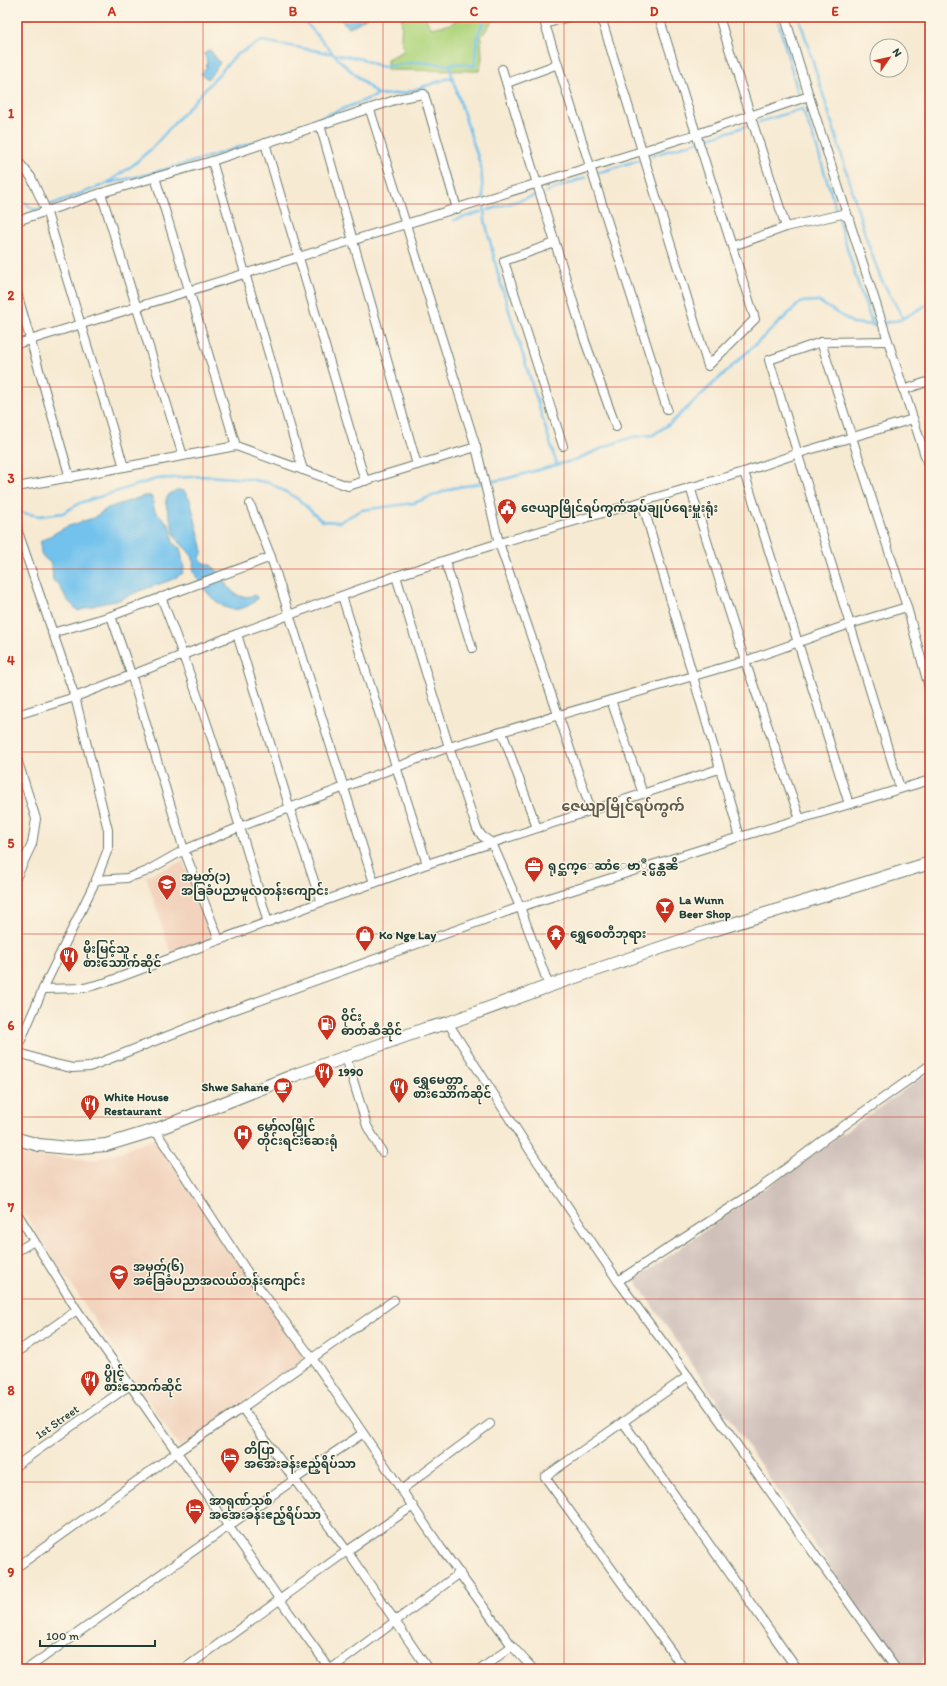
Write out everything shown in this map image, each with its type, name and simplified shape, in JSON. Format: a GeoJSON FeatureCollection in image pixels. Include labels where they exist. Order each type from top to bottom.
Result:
{"type":"FeatureCollection","features":[{"type":"Feature","properties":{"kind":"main road"},"geometry":{"type":"LineString","coordinates":[[17,1139],[39,1146],[68,1148],[106,1145],[155,1130],[295,1075],[425,1029],[448,1023],[549,986],[707,932],[930,863]]}},
{"type":"Feature","properties":{"kind":"street"},"geometry":{"type":"LineString","coordinates":[[568,17],[545,24],[667,409]]}},
{"type":"Feature","properties":{"kind":"street"},"geometry":{"type":"LineString","coordinates":[[601,17],[708,366],[755,319],[659,17]]}},
{"type":"Feature","properties":{"kind":"street"},"geometry":{"type":"LineString","coordinates":[[719,17],[786,226]]}},
{"type":"Feature","properties":{"kind":"street"},"geometry":{"type":"LineString","coordinates":[[785,17],[930,471]]}},
{"type":"Feature","properties":{"kind":"street"},"geometry":{"type":"LineString","coordinates":[[507,83],[558,64]]}},
{"type":"Feature","properties":{"kind":"street"},"geometry":{"type":"LineString","coordinates":[[502,69],[554,244],[585,340],[616,428]]}},
{"type":"Feature","properties":{"kind":"street"},"geometry":{"type":"LineString","coordinates":[[17,221],[101,192],[212,161],[370,110],[401,98],[424,94],[457,209]]}},
{"type":"Feature","properties":{"kind":"street"},"geometry":{"type":"LineString","coordinates":[[17,344],[457,209],[589,166],[643,151],[809,96]]}},
{"type":"Feature","properties":{"kind":"street"},"geometry":{"type":"LineString","coordinates":[[370,110],[476,447],[499,544],[591,810]]}},
{"type":"Feature","properties":{"kind":"street"},"geometry":{"type":"LineString","coordinates":[[320,125],[418,465]]}},
{"type":"Feature","properties":{"kind":"street"},"geometry":{"type":"LineString","coordinates":[[265,143],[365,481]]}},
{"type":"Feature","properties":{"kind":"street"},"geometry":{"type":"LineString","coordinates":[[17,160],[31,178],[46,210],[124,467]]}},
{"type":"Feature","properties":{"kind":"street"},"geometry":{"type":"LineString","coordinates":[[212,161],[303,470]]}},
{"type":"Feature","properties":{"kind":"street"},"geometry":{"type":"LineString","coordinates":[[155,177],[236,446]]}},
{"type":"Feature","properties":{"kind":"street"},"geometry":{"type":"LineString","coordinates":[[101,192],[183,456]]}},
{"type":"Feature","properties":{"kind":"street"},"geometry":{"type":"LineString","coordinates":[[733,246],[786,226],[842,214],[850,219]]}},
{"type":"Feature","properties":{"kind":"street"},"geometry":{"type":"LineString","coordinates":[[554,244],[504,261],[563,446]]}},
{"type":"Feature","properties":{"kind":"street"},"geometry":{"type":"LineString","coordinates":[[17,293],[70,478]]}},
{"type":"Feature","properties":{"kind":"street"},"geometry":{"type":"LineString","coordinates":[[887,337],[821,342],[769,360],[799,453],[900,788]]}},
{"type":"Feature","properties":{"kind":"street"},"geometry":{"type":"LineString","coordinates":[[821,342],[907,607],[930,691]]}},
{"type":"Feature","properties":{"kind":"street"},"geometry":{"type":"LineString","coordinates":[[903,390],[930,381]]}},
{"type":"Feature","properties":{"kind":"street"},"geometry":{"type":"LineString","coordinates":[[17,715],[74,697],[131,674],[184,656],[237,634],[396,576],[744,472],[799,453],[913,418]]}},
{"type":"Feature","properties":{"kind":"street"},"geometry":{"type":"LineString","coordinates":[[17,487],[236,446],[348,486],[476,447]]}},
{"type":"Feature","properties":{"kind":"street"},"geometry":{"type":"LineString","coordinates":[[744,472],[849,804]]}},
{"type":"Feature","properties":{"kind":"street"},"geometry":{"type":"LineString","coordinates":[[690,487],[744,661],[800,819]]}},
{"type":"Feature","properties":{"kind":"street"},"geometry":{"type":"LineString","coordinates":[[642,502],[740,837]]}},
{"type":"Feature","properties":{"kind":"street"},"geometry":{"type":"LineString","coordinates":[[250,504],[271,557],[290,615],[325,725],[343,789],[374,883]]}},
{"type":"Feature","properties":{"kind":"street"},"geometry":{"type":"LineString","coordinates":[[17,529],[19,543],[74,697],[108,830],[108,849],[96,880],[43,989],[17,1050],[50,1063],[72,1068],[89,1067],[228,1012],[520,907],[740,837],[930,780]]}},
{"type":"Feature","properties":{"kind":"street"},"geometry":{"type":"LineString","coordinates":[[52,633],[111,616],[271,557]]}},
{"type":"Feature","properties":{"kind":"street"},"geometry":{"type":"LineString","coordinates":[[445,562],[472,648]]}},
{"type":"Feature","properties":{"kind":"street"},"geometry":{"type":"LineString","coordinates":[[396,576],[477,829],[482,836],[492,843],[520,907],[549,986]]}},
{"type":"Feature","properties":{"kind":"street"},"geometry":{"type":"LineString","coordinates":[[342,596],[427,864]]}},
{"type":"Feature","properties":{"kind":"street"},"geometry":{"type":"LineString","coordinates":[[162,597],[184,656],[240,827],[268,923]]}},
{"type":"Feature","properties":{"kind":"street"},"geometry":{"type":"LineString","coordinates":[[96,880],[127,878],[145,872],[184,850],[240,827],[450,747],[744,661],[850,624],[907,607]]}},
{"type":"Feature","properties":{"kind":"street"},"geometry":{"type":"LineString","coordinates":[[111,616],[131,674],[184,850],[219,940]]}},
{"type":"Feature","properties":{"kind":"street"},"geometry":{"type":"LineString","coordinates":[[237,634],[290,809],[322,902]]}},
{"type":"Feature","properties":{"kind":"street"},"geometry":{"type":"LineString","coordinates":[[611,700],[643,794]]}},
{"type":"Feature","properties":{"kind":"street"},"geometry":{"type":"LineString","coordinates":[[502,732],[537,828]]}},
{"type":"Feature","properties":{"kind":"street"},"geometry":{"type":"LineString","coordinates":[[17,759],[36,819],[32,844],[17,876]]}},
{"type":"Feature","properties":{"kind":"street"},"geometry":{"type":"LineString","coordinates":[[43,989],[84,988],[107,982],[427,864],[719,768]]}},
{"type":"Feature","properties":{"kind":"street"},"geometry":{"type":"LineString","coordinates":[[448,1023],[530,1152],[618,1281],[688,1376],[896,1669]]}},
{"type":"Feature","properties":{"kind":"street"},"geometry":{"type":"LineString","coordinates":[[346,1057],[367,1126],[382,1152]]}},
{"type":"Feature","properties":{"kind":"street"},"geometry":{"type":"LineString","coordinates":[[618,1281],[759,1189],[822,1141],[930,1065]]}},
{"type":"Feature","properties":{"kind":"street"},"geometry":{"type":"LineString","coordinates":[[155,1130],[248,1273],[312,1358],[362,1434],[512,1646],[533,1669]]}},
{"type":"Feature","properties":{"kind":"street"},"geometry":{"type":"LineString","coordinates":[[17,1213],[77,1310],[228,1527],[330,1669],[460,1573]]}},
{"type":"Feature","properties":{"kind":"street"},"geometry":{"type":"LineString","coordinates":[[17,1251],[34,1241]]}},
{"type":"Feature","properties":{"kind":"street"},"geometry":{"type":"LineString","coordinates":[[17,1567],[177,1452],[242,1408],[394,1300]]}},
{"type":"Feature","properties":{"kind":"street"},"geometry":{"type":"LineString","coordinates":[[17,1352],[77,1310]]}},
{"type":"Feature","properties":{"kind":"street"},"geometry":{"type":"LineString","coordinates":[[684,1669],[545,1477],[688,1376]]}},
{"type":"Feature","properties":{"kind":"street","name":"1st Street"},"geometry":{"type":"LineString","coordinates":[[17,1465],[130,1385]]}},
{"type":"Feature","properties":{"kind":"street"},"geometry":{"type":"LineString","coordinates":[[242,1408],[397,1621],[428,1669]]}},
{"type":"Feature","properties":{"kind":"street"},"geometry":{"type":"LineString","coordinates":[[623,1422],[797,1669]]}},
{"type":"Feature","properties":{"kind":"street"},"geometry":{"type":"LineString","coordinates":[[401,1490],[490,1424]]}},
{"type":"Feature","properties":{"kind":"street"},"geometry":{"type":"LineString","coordinates":[[27,1669],[294,1480],[362,1434]]}},
{"type":"Feature","properties":{"kind":"street"},"geometry":{"type":"LineString","coordinates":[[184,1669],[347,1551],[413,1506]]}},
{"type":"Feature","properties":{"kind":"street"},"geometry":{"type":"LineString","coordinates":[[481,1669],[512,1646]]}},
{"type":"Feature","properties":{"kind":"shaded area"},"geometry":{"type":"Polygon","coordinates":[[[183,861],[215,939],[171,954],[146,876],[183,861]]]}},
{"type":"Feature","properties":{"kind":"shaded area"},"geometry":{"type":"Polygon","coordinates":[[[930,1072],[930,1644],[919,1669],[899,1669],[635,1280],[930,1072]]]}},
{"type":"Feature","properties":{"kind":"shaded area"},"geometry":{"type":"Polygon","coordinates":[[[156,1139],[308,1359],[182,1451],[17,1203],[17,1152],[32,1156],[95,1160],[156,1139]]]}},
{"type":"Feature","properties":{"kind":"green space"},"geometry":{"type":"Polygon","coordinates":[[[402,17],[425,17],[431,28],[451,24],[459,17],[495,17],[481,37],[482,59],[479,71],[387,70],[387,59],[404,51],[401,40],[402,17]]]}},
{"type":"Feature","properties":{"kind":"water"},"geometry":{"type":"Polygon","coordinates":[[[338,17],[367,17],[355,25],[348,27],[338,17]]]}},
{"type":"Feature","properties":{"kind":"water"},"geometry":{"type":"Polygon","coordinates":[[[210,50],[220,63],[208,79],[201,74],[207,65],[204,54],[210,50]]]}},
{"type":"Feature","properties":{"kind":"water"},"geometry":{"type":"Polygon","coordinates":[[[179,490],[184,491],[190,500],[202,547],[200,558],[202,562],[218,571],[232,591],[237,595],[245,597],[255,595],[257,598],[251,604],[243,608],[232,609],[220,604],[214,600],[196,576],[192,556],[175,536],[166,506],[169,495],[179,490]]]}},
{"type":"Feature","properties":{"kind":"water"},"geometry":{"type":"Polygon","coordinates":[[[144,496],[151,496],[155,511],[171,528],[174,544],[180,548],[184,567],[183,573],[171,580],[139,591],[119,600],[78,611],[67,600],[58,583],[53,581],[52,567],[41,552],[41,541],[66,527],[93,518],[108,508],[144,496]]]}},
{"type":"Feature","properties":{"kind":"waterway"},"geometry":{"type":"LineString","coordinates":[[301,17],[339,60],[378,95]]}},
{"type":"Feature","properties":{"kind":"waterway"},"geometry":{"type":"LineString","coordinates":[[108,183],[145,175],[199,160],[274,136],[378,95],[405,93],[452,77],[450,65],[457,63],[475,66],[478,34],[487,17]]}},
{"type":"Feature","properties":{"kind":"waterway"},"geometry":{"type":"LineString","coordinates":[[777,17],[798,93]]}},
{"type":"Feature","properties":{"kind":"waterway"},"geometry":{"type":"LineString","coordinates":[[799,17],[867,241],[881,279],[903,318]]}},
{"type":"Feature","properties":{"kind":"waterway"},"geometry":{"type":"LineString","coordinates":[[17,202],[23,201],[34,210],[106,184],[133,165],[151,149],[236,55],[262,41],[362,59],[381,67],[418,62],[450,65]]}},
{"type":"Feature","properties":{"kind":"waterway"},"geometry":{"type":"LineString","coordinates":[[452,77],[481,167],[485,220],[499,278],[557,465]]}},
{"type":"Feature","properties":{"kind":"waterway"},"geometry":{"type":"LineString","coordinates":[[759,122],[802,109],[815,142],[836,209]]}},
{"type":"Feature","properties":{"kind":"waterway"},"geometry":{"type":"LineString","coordinates":[[651,156],[747,126]]}},
{"type":"Feature","properties":{"kind":"waterway"},"geometry":{"type":"LineString","coordinates":[[598,173],[639,160]]}},
{"type":"Feature","properties":{"kind":"waterway"},"geometry":{"type":"LineString","coordinates":[[546,192],[586,177]]}},
{"type":"Feature","properties":{"kind":"waterway"},"geometry":{"type":"LineString","coordinates":[[488,210],[534,196]]}},
{"type":"Feature","properties":{"kind":"waterway"},"geometry":{"type":"LineString","coordinates":[[454,220],[481,212]]}},
{"type":"Feature","properties":{"kind":"waterway"},"geometry":{"type":"LineString","coordinates":[[839,221],[858,284],[873,325]]}},
{"type":"Feature","properties":{"kind":"waterway"},"geometry":{"type":"LineString","coordinates":[[17,512],[40,516],[63,513],[80,503],[156,479],[206,476],[249,479],[270,483],[298,499],[322,521],[339,522],[362,510],[414,503],[453,488],[505,479],[575,460],[612,444],[633,437],[653,435],[672,422],[801,302],[818,301],[853,323],[873,325],[900,320],[930,303]]}},
{"type":"Feature","properties":{"kind":"place","name":"ဇေယျာမြိုင်ရပ်ကွက်အုပ်ချုပ်ရေးမှူးရုံး"},"geometry":{"type":"Point","coordinates":[507,525]}},
{"type":"Feature","properties":{"kind":"place","name":"ရုင္ဆက္ေဆာံေဗာ္ဍဳင္မန္တၼိ"},"geometry":{"type":"Point","coordinates":[534,883]}},
{"type":"Feature","properties":{"kind":"place","name":"အမှတ်(၁) အခြခံပညာမူလတန်းကျောင်း"},"geometry":{"type":"Point","coordinates":[167,901]}},
{"type":"Feature","properties":{"kind":"place","name":"La Wunn Beer Shop"},"geometry":{"type":"Point","coordinates":[665,924]}},
{"type":"Feature","properties":{"kind":"place","name":"ရွှေစေတီဘုရား"},"geometry":{"type":"Point","coordinates":[556,951]}},
{"type":"Feature","properties":{"kind":"place","name":"Ko Nge Lay"},"geometry":{"type":"Point","coordinates":[365,952]}},
{"type":"Feature","properties":{"kind":"place","name":"မိုးမြင့်သူ စားသောက်ဆိုင်"},"geometry":{"type":"Point","coordinates":[69,973]}},
{"type":"Feature","properties":{"kind":"place","name":"ဝိုင်း ဓာတ်ဆီဆိုင်"},"geometry":{"type":"Point","coordinates":[327,1041]}},
{"type":"Feature","properties":{"kind":"place","name":"1990"},"geometry":{"type":"Point","coordinates":[324,1089]}},
{"type":"Feature","properties":{"kind":"place","name":"Shwe Sahane"},"geometry":{"type":"Point","coordinates":[283,1104]}},
{"type":"Feature","properties":{"kind":"place","name":"ရွှေမေတ္တာ စားသောက်ဆိုင်"},"geometry":{"type":"Point","coordinates":[399,1104]}},
{"type":"Feature","properties":{"kind":"place","name":"White House Restaurant"},"geometry":{"type":"Point","coordinates":[90,1121]}},
{"type":"Feature","properties":{"kind":"place","name":"မော်လမြိုင် တိုင်းရင်းဆေးရုံ"},"geometry":{"type":"Point","coordinates":[243,1151]}},
{"type":"Feature","properties":{"kind":"place","name":"အမှတ်(၆) အခြေခံပညာအလယ်တန်းကျောင်း"},"geometry":{"type":"Point","coordinates":[119,1291]}},
{"type":"Feature","properties":{"kind":"place","name":"ပွိုင့် စားသောက်ဆိုင်"},"geometry":{"type":"Point","coordinates":[90,1397]}},
{"type":"Feature","properties":{"kind":"place","name":"တိပြာ အအေးခန်းဧည့်ရိပ်သာ"},"geometry":{"type":"Point","coordinates":[230,1474]}},
{"type":"Feature","properties":{"kind":"place","name":"အာရုဏ်သစ် အအေးခန်းဧည့်ရိပ်သာ"},"geometry":{"type":"Point","coordinates":[195,1525]}},
{"type":"Feature","properties":{"kind":"district","name":"ဇေယျာမြိုင်ရပ်ကွက်"},"geometry":{"type":"Point","coordinates":[623,806]}}]}
